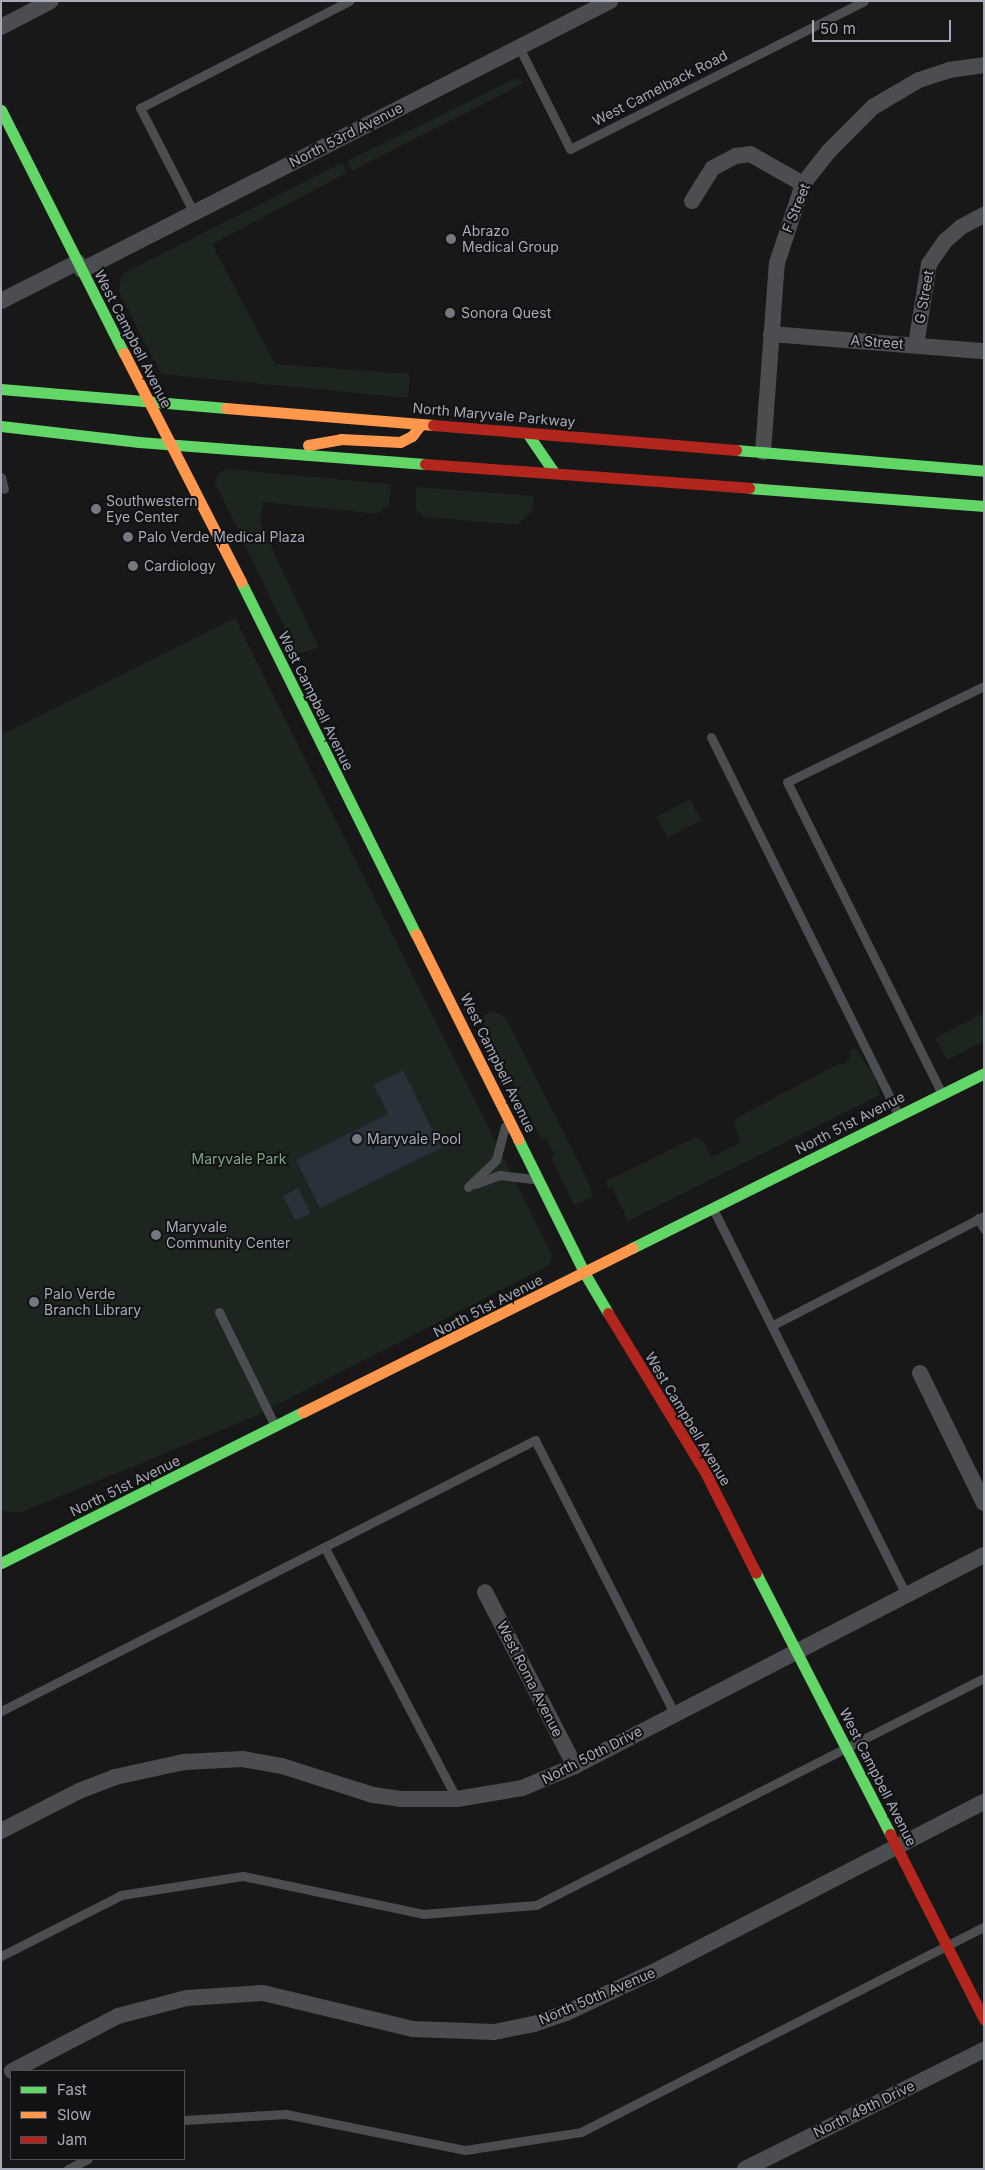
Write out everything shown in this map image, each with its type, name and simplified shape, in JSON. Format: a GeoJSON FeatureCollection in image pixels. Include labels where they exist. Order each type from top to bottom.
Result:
{"type":"FeatureCollection","features":[{"type":"Feature","properties":{"kind":"street"},"geometry":{"type":"LineString","coordinates":[[1,27],[51,1]]}},
{"type":"Feature","properties":{"kind":"street","name":"North 53rd Avenue"},"geometry":{"type":"LineString","coordinates":[[1,301],[194,213],[610,1]]}},
{"type":"Feature","properties":{"kind":"street","name":"F Street"},"geometry":{"type":"LineString","coordinates":[[763,452],[777,263],[803,184],[852,127],[880,103],[919,80],[949,70],[984,64]]}},
{"type":"Feature","properties":{"kind":"street","name":"West Campbell Avenue"},"geometry":{"type":"LineString","coordinates":[[1,110],[585,1274],[704,1470],[945,1946],[984,2019]]}},
{"type":"Feature","properties":{"kind":"street"},"geometry":{"type":"LineString","coordinates":[[692,201],[713,168],[736,156],[750,154],[803,184]]}},
{"type":"Feature","properties":{"kind":"street","name":"G Street"},"geometry":{"type":"LineString","coordinates":[[916,345],[930,264],[945,241],[961,227],[984,214]]}},
{"type":"Feature","properties":{"kind":"street","name":"A Street"},"geometry":{"type":"LineString","coordinates":[[771,334],[984,351]]}},
{"type":"Feature","properties":{"kind":"street","name":"North Maryvale Parkway"},"geometry":{"type":"LineString","coordinates":[[1,389],[984,471]]}},
{"type":"Feature","properties":{"kind":"street"},"geometry":{"type":"LineString","coordinates":[[276,450],[340,439],[400,442],[412,436],[421,424]]}},
{"type":"Feature","properties":{"kind":"street"},"geometry":{"type":"LineString","coordinates":[[1,426],[169,444],[276,450],[553,471],[984,506]]}},
{"type":"Feature","properties":{"kind":"street"},"geometry":{"type":"LineString","coordinates":[[527,433],[553,471]]}},
{"type":"Feature","properties":{"kind":"street","name":"North 51st Avenue"},"geometry":{"type":"LineString","coordinates":[[2,1561],[276,1428],[984,1073]]}},
{"type":"Feature","properties":{"kind":"street"},"geometry":{"type":"LineString","coordinates":[[920,1373],[984,1503]]}},
{"type":"Feature","properties":{"kind":"street","name":"North 50th Drive"},"geometry":{"type":"LineString","coordinates":[[1,1831],[79,1791],[115,1777],[184,1762],[242,1759],[282,1766],[373,1795],[401,1799],[457,1799],[522,1788],[575,1766],[674,1713],[907,1596],[984,1555]]}},
{"type":"Feature","properties":{"kind":"street","name":"West Roma Avenue"},"geometry":{"type":"LineString","coordinates":[[484,1592],[575,1766]]}},
{"type":"Feature","properties":{"kind":"street","name":"North 50th Avenue"},"geometry":{"type":"LineString","coordinates":[[14,2070],[118,2016],[187,1998],[263,1993],[413,2029],[494,2032],[534,2024],[566,2013],[650,1974],[984,1802]]}},
{"type":"Feature","properties":{"kind":"street","name":"North 49th Drive"},"geometry":{"type":"LineString","coordinates":[[745,2169],[984,2050]]}},
{"type":"Feature","properties":{"kind":"lane"},"geometry":{"type":"LineString","coordinates":[[194,213],[140,108],[349,1]]}},
{"type":"Feature","properties":{"kind":"lane","name":"West Camelback Road"},"geometry":{"type":"LineString","coordinates":[[519,47],[570,149],[864,1]]}},
{"type":"Feature","properties":{"kind":"lane"},"geometry":{"type":"LineString","coordinates":[[1,477],[4,489]]}},
{"type":"Feature","properties":{"kind":"lane"},"geometry":{"type":"LineString","coordinates":[[942,1094],[787,782],[984,686]]}},
{"type":"Feature","properties":{"kind":"lane"},"geometry":{"type":"LineString","coordinates":[[712,737],[899,1116]]}},
{"type":"Feature","properties":{"kind":"lane"},"geometry":{"type":"LineString","coordinates":[[506,1114],[500,1154],[491,1168],[468,1187],[500,1175],[538,1180]]}},
{"type":"Feature","properties":{"kind":"lane"},"geometry":{"type":"LineString","coordinates":[[713,1209],[773,1325],[907,1596]]}},
{"type":"Feature","properties":{"kind":"lane"},"geometry":{"type":"LineString","coordinates":[[773,1325],[981,1217],[984,1229]]}},
{"type":"Feature","properties":{"kind":"lane"},"geometry":{"type":"LineString","coordinates":[[218,1312],[276,1428]]}},
{"type":"Feature","properties":{"kind":"lane"},"geometry":{"type":"LineString","coordinates":[[1,1711],[535,1440],[674,1713]]}},
{"type":"Feature","properties":{"kind":"lane"},"geometry":{"type":"LineString","coordinates":[[325,1548],[457,1799]]}},
{"type":"Feature","properties":{"kind":"lane"},"geometry":{"type":"LineString","coordinates":[[1,1956],[121,1895],[243,1876],[423,1914],[536,1905],[984,1678]]}},
{"type":"Feature","properties":{"kind":"lane"},"geometry":{"type":"LineString","coordinates":[[185,2120],[286,2114],[465,2150],[581,2132],[984,1927]]}},
{"type":"Feature","properties":{"kind":"lane"},"geometry":{"type":"LineString","coordinates":[[68,2169],[86,2160]]}},
{"type":"Feature","properties":{"kind":"green space"},"geometry":{"type":"Polygon","coordinates":[[[516,78],[524,83],[352,171],[347,161],[516,78]]]}},
{"type":"Feature","properties":{"kind":"green space"},"geometry":{"type":"Polygon","coordinates":[[[342,163],[347,173],[212,244],[275,364],[410,374],[408,398],[161,374],[119,292],[122,274],[342,163]]]}},
{"type":"Feature","properties":{"kind":"green space"},"geometry":{"type":"Polygon","coordinates":[[[227,469],[391,484],[389,505],[377,514],[263,502],[260,523],[319,648],[297,654],[215,482],[220,472],[227,469]]]}},
{"type":"Feature","properties":{"kind":"green space"},"geometry":{"type":"Polygon","coordinates":[[[416,487],[534,496],[532,511],[518,524],[424,517],[416,509],[416,487]]]}},
{"type":"Feature","properties":{"kind":"green space","name":"Maryvale Park"},"geometry":{"type":"Polygon","coordinates":[[[235,618],[552,1255],[550,1265],[251,1418],[22,1512],[1,1510],[1,735],[235,618]]]}},
{"type":"Feature","properties":{"kind":"green space"},"geometry":{"type":"Polygon","coordinates":[[[690,799],[701,820],[668,838],[656,817],[690,799]]]}},
{"type":"Feature","properties":{"kind":"green space"},"geometry":{"type":"Polygon","coordinates":[[[493,1011],[506,1018],[587,1179],[593,1197],[574,1205],[551,1157],[555,1155],[545,1137],[541,1139],[480,1017],[493,1011]]]}},
{"type":"Feature","properties":{"kind":"green space"},"geometry":{"type":"Polygon","coordinates":[[[984,1013],[984,1041],[947,1060],[935,1038],[984,1013]]]}},
{"type":"Feature","properties":{"kind":"green space"},"geometry":{"type":"Polygon","coordinates":[[[855,1048],[874,1075],[880,1095],[628,1221],[612,1187],[608,1189],[606,1181],[696,1137],[703,1141],[711,1157],[741,1142],[734,1124],[738,1117],[838,1064],[844,1064],[850,1059],[850,1050],[855,1048]]]}},
{"type":"Feature","properties":{"kind":"shaded area"},"geometry":{"type":"Polygon","coordinates":[[[403,1070],[441,1148],[320,1208],[296,1160],[388,1114],[374,1085],[403,1070]]]}},
{"type":"Feature","properties":{"kind":"shaded area"},"geometry":{"type":"Polygon","coordinates":[[[298,1188],[311,1213],[296,1221],[283,1196],[298,1188]]]}},
{"type":"Feature","properties":{"kind":"traffic: fast"},"geometry":{"type":"LineString","coordinates":[[1,110],[124,353]]}},
{"type":"Feature","properties":{"kind":"traffic: fast"},"geometry":{"type":"LineString","coordinates":[[1,389],[226,408]]}},
{"type":"Feature","properties":{"kind":"traffic: fast"},"geometry":{"type":"LineString","coordinates":[[1,426],[139,442],[425,464]]}},
{"type":"Feature","properties":{"kind":"traffic: fast"},"geometry":{"type":"LineString","coordinates":[[527,433],[553,471]]}},
{"type":"Feature","properties":{"kind":"traffic: fast"},"geometry":{"type":"LineString","coordinates":[[736,450],[984,471]]}},
{"type":"Feature","properties":{"kind":"traffic: fast"},"geometry":{"type":"LineString","coordinates":[[749,488],[984,506]]}},
{"type":"Feature","properties":{"kind":"traffic: fast"},"geometry":{"type":"LineString","coordinates":[[241,582],[416,934]]}},
{"type":"Feature","properties":{"kind":"traffic: fast"},"geometry":{"type":"LineString","coordinates":[[632,1248],[984,1073]]}},
{"type":"Feature","properties":{"kind":"traffic: fast"},"geometry":{"type":"LineString","coordinates":[[518,1139],[585,1274],[608,1313]]}},
{"type":"Feature","properties":{"kind":"traffic: fast"},"geometry":{"type":"LineString","coordinates":[[1,1563],[303,1412]]}},
{"type":"Feature","properties":{"kind":"traffic: fast"},"geometry":{"type":"LineString","coordinates":[[756,1573],[890,1834]]}},
{"type":"Feature","properties":{"kind":"traffic: slow"},"geometry":{"type":"LineString","coordinates":[[124,353],[241,582]]}},
{"type":"Feature","properties":{"kind":"traffic: slow"},"geometry":{"type":"LineString","coordinates":[[226,408],[433,425]]}},
{"type":"Feature","properties":{"kind":"traffic: slow"},"geometry":{"type":"LineString","coordinates":[[308,445],[341,439],[400,442],[412,436],[421,424]]}},
{"type":"Feature","properties":{"kind":"traffic: slow"},"geometry":{"type":"LineString","coordinates":[[416,934],[518,1139]]}},
{"type":"Feature","properties":{"kind":"traffic: slow"},"geometry":{"type":"LineString","coordinates":[[303,1412],[632,1248]]}},
{"type":"Feature","properties":{"kind":"traffic: jam"},"geometry":{"type":"LineString","coordinates":[[433,425],[736,450]]}},
{"type":"Feature","properties":{"kind":"traffic: jam"},"geometry":{"type":"LineString","coordinates":[[425,464],[749,488]]}},
{"type":"Feature","properties":{"kind":"traffic: jam"},"geometry":{"type":"LineString","coordinates":[[608,1313],[704,1470],[756,1573]]}},
{"type":"Feature","properties":{"kind":"traffic: jam"},"geometry":{"type":"LineString","coordinates":[[890,1834],[984,2019]]}},
{"type":"Feature","properties":{"kind":"place","name":"Abrazo Medical Group"},"geometry":{"type":"Point","coordinates":[451,239]}},
{"type":"Feature","properties":{"kind":"place","name":"Sonora Quest"},"geometry":{"type":"Point","coordinates":[450,313]}},
{"type":"Feature","properties":{"kind":"place","name":"Southwestern Eye Center"},"geometry":{"type":"Point","coordinates":[96,509]}},
{"type":"Feature","properties":{"kind":"place","name":"Palo Verde Medical Plaza"},"geometry":{"type":"Point","coordinates":[128,537]}},
{"type":"Feature","properties":{"kind":"place","name":"Cardiology"},"geometry":{"type":"Point","coordinates":[133,566]}},
{"type":"Feature","properties":{"kind":"place","name":"Maryvale Pool"},"geometry":{"type":"Point","coordinates":[357,1139]}},
{"type":"Feature","properties":{"kind":"place","name":"Maryvale Community Center"},"geometry":{"type":"Point","coordinates":[156,1235]}},
{"type":"Feature","properties":{"kind":"place","name":"Palo Verde Branch Library"},"geometry":{"type":"Point","coordinates":[34,1302]}}]}
